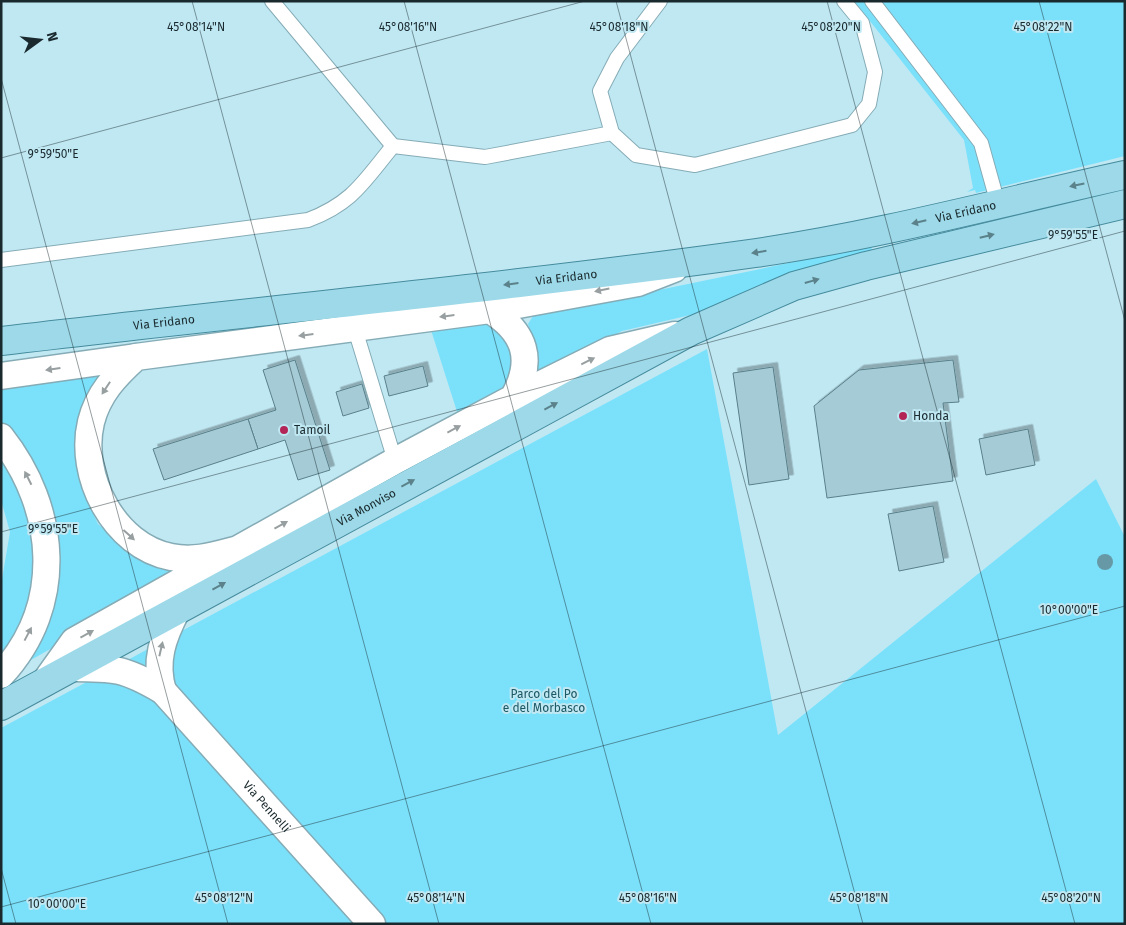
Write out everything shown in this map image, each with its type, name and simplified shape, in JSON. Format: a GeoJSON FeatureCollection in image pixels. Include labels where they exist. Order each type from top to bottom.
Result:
{"type":"FeatureCollection","features":[{"type":"Feature","properties":{"kind":"main road","name":"Via Eridano"},"geometry":{"type":"LineString","coordinates":[[1,341],[429,295],[757,253],[875,232],[1125,175]]}},
{"type":"Feature","properties":{"kind":"main road","name":"Via Monviso"},"geometry":{"type":"LineString","coordinates":[[1,706],[690,331],[734,310],[794,286],[866,266],[1125,204]]}},
{"type":"Feature","properties":{"kind":"street"},"geometry":{"type":"LineString","coordinates":[[1,376],[490,310],[638,283],[698,260]]}},
{"type":"Feature","properties":{"kind":"street"},"geometry":{"type":"LineString","coordinates":[[490,310],[505,320],[518,334],[522,346],[525,360],[521,385],[513,398]]}},
{"type":"Feature","properties":{"kind":"street"},"geometry":{"type":"LineString","coordinates":[[44,682],[74,641],[395,461],[513,398],[610,350],[690,331]]}},
{"type":"Feature","properties":{"kind":"street"},"geometry":{"type":"LineString","coordinates":[[136,357],[112,378],[101,396],[91,422],[89,448],[93,475],[100,499],[115,521],[132,538],[153,551],[170,557],[200,560],[238,549]]}},
{"type":"Feature","properties":{"kind":"street"},"geometry":{"type":"LineString","coordinates":[[1,437],[17,457],[32,484],[42,519],[46,557],[45,594],[31,629],[13,662],[1,675]]}},
{"type":"Feature","properties":{"kind":"street"},"geometry":{"type":"LineString","coordinates":[[163,691],[158,675],[159,658],[164,634],[176,610]]}},
{"type":"Feature","properties":{"kind":"street","name":"Via Pennelli"},"geometry":{"type":"LineString","coordinates":[[71,668],[111,668],[127,671],[163,691],[372,924]]}},
{"type":"Feature","properties":{"kind":"lane"},"geometry":{"type":"LineString","coordinates":[[272,1],[393,146],[485,157],[612,133]]}},
{"type":"Feature","properties":{"kind":"lane"},"geometry":{"type":"LineString","coordinates":[[660,1],[617,58],[600,91],[612,133],[636,155],[695,165],[852,125],[869,104],[875,72],[862,24],[844,1]]}},
{"type":"Feature","properties":{"kind":"lane"},"geometry":{"type":"LineString","coordinates":[[872,1],[981,143],[998,204]]}},
{"type":"Feature","properties":{"kind":"lane"},"geometry":{"type":"LineString","coordinates":[[1,260],[308,220],[332,211],[349,199],[393,146]]}},
{"type":"Feature","properties":{"kind":"lane"},"geometry":{"type":"LineString","coordinates":[[355,329],[395,461]]}},
{"type":"Feature","properties":{"kind":"green space"},"geometry":{"type":"Polygon","coordinates":[[[854,1],[1125,1],[1125,156],[976,193],[975,190],[967,192],[973,188],[964,140],[854,1]]]}},
{"type":"Feature","properties":{"kind":"green space"},"geometry":{"type":"Polygon","coordinates":[[[871,246],[872,250],[780,279],[699,313],[622,331],[543,373],[535,367],[535,344],[528,324],[533,316],[871,246]]]}},
{"type":"Feature","properties":{"kind":"green space"},"geometry":{"type":"Polygon","coordinates":[[[478,321],[497,327],[516,353],[509,386],[459,418],[430,327],[478,321]]]}},
{"type":"Feature","properties":{"kind":"green space","name":"Parco del Po e del Morbasco"},"geometry":{"type":"Polygon","coordinates":[[[707,349],[778,735],[1096,479],[1125,537],[1125,924],[1,924],[1,728],[707,349]]]}},
{"type":"Feature","properties":{"kind":"green space"},"geometry":{"type":"Polygon","coordinates":[[[109,365],[89,390],[80,422],[76,455],[82,489],[98,524],[131,552],[200,564],[1,677],[1,585],[10,532],[1,500],[1,374],[109,365]]]}},
{"type":"Feature","properties":{"kind":"building","name":"Tamoil"},"geometry":{"type":"Polygon","coordinates":[[[295,360],[330,470],[298,480],[285,440],[258,449],[248,419],[276,410],[263,370],[295,360]]]}},
{"type":"Feature","properties":{"kind":"building"},"geometry":{"type":"Polygon","coordinates":[[[953,360],[959,402],[943,403],[953,481],[827,498],[814,406],[859,370],[953,360]]]}},
{"type":"Feature","properties":{"kind":"building"},"geometry":{"type":"Polygon","coordinates":[[[423,366],[428,386],[389,396],[384,376],[423,366]]]}},
{"type":"Feature","properties":{"kind":"building"},"geometry":{"type":"Polygon","coordinates":[[[773,367],[789,479],[749,485],[733,373],[773,367]]]}},
{"type":"Feature","properties":{"kind":"building"},"geometry":{"type":"Polygon","coordinates":[[[362,384],[369,408],[343,416],[336,392],[362,384]]]}},
{"type":"Feature","properties":{"kind":"building"},"geometry":{"type":"Polygon","coordinates":[[[248,419],[258,449],[164,480],[153,449],[248,419]]]}},
{"type":"Feature","properties":{"kind":"building"},"geometry":{"type":"Polygon","coordinates":[[[1028,429],[1035,465],[986,475],[979,439],[1028,429]]]}},
{"type":"Feature","properties":{"kind":"building"},"geometry":{"type":"Polygon","coordinates":[[[933,506],[944,562],[899,571],[888,514],[933,506]]]}},
{"type":"Feature","properties":{"kind":"place","name":"Honda"},"geometry":{"type":"Point","coordinates":[903,416]}},
{"type":"Feature","properties":{"kind":"place","name":"Tamoil"},"geometry":{"type":"Point","coordinates":[284,430]}}]}
